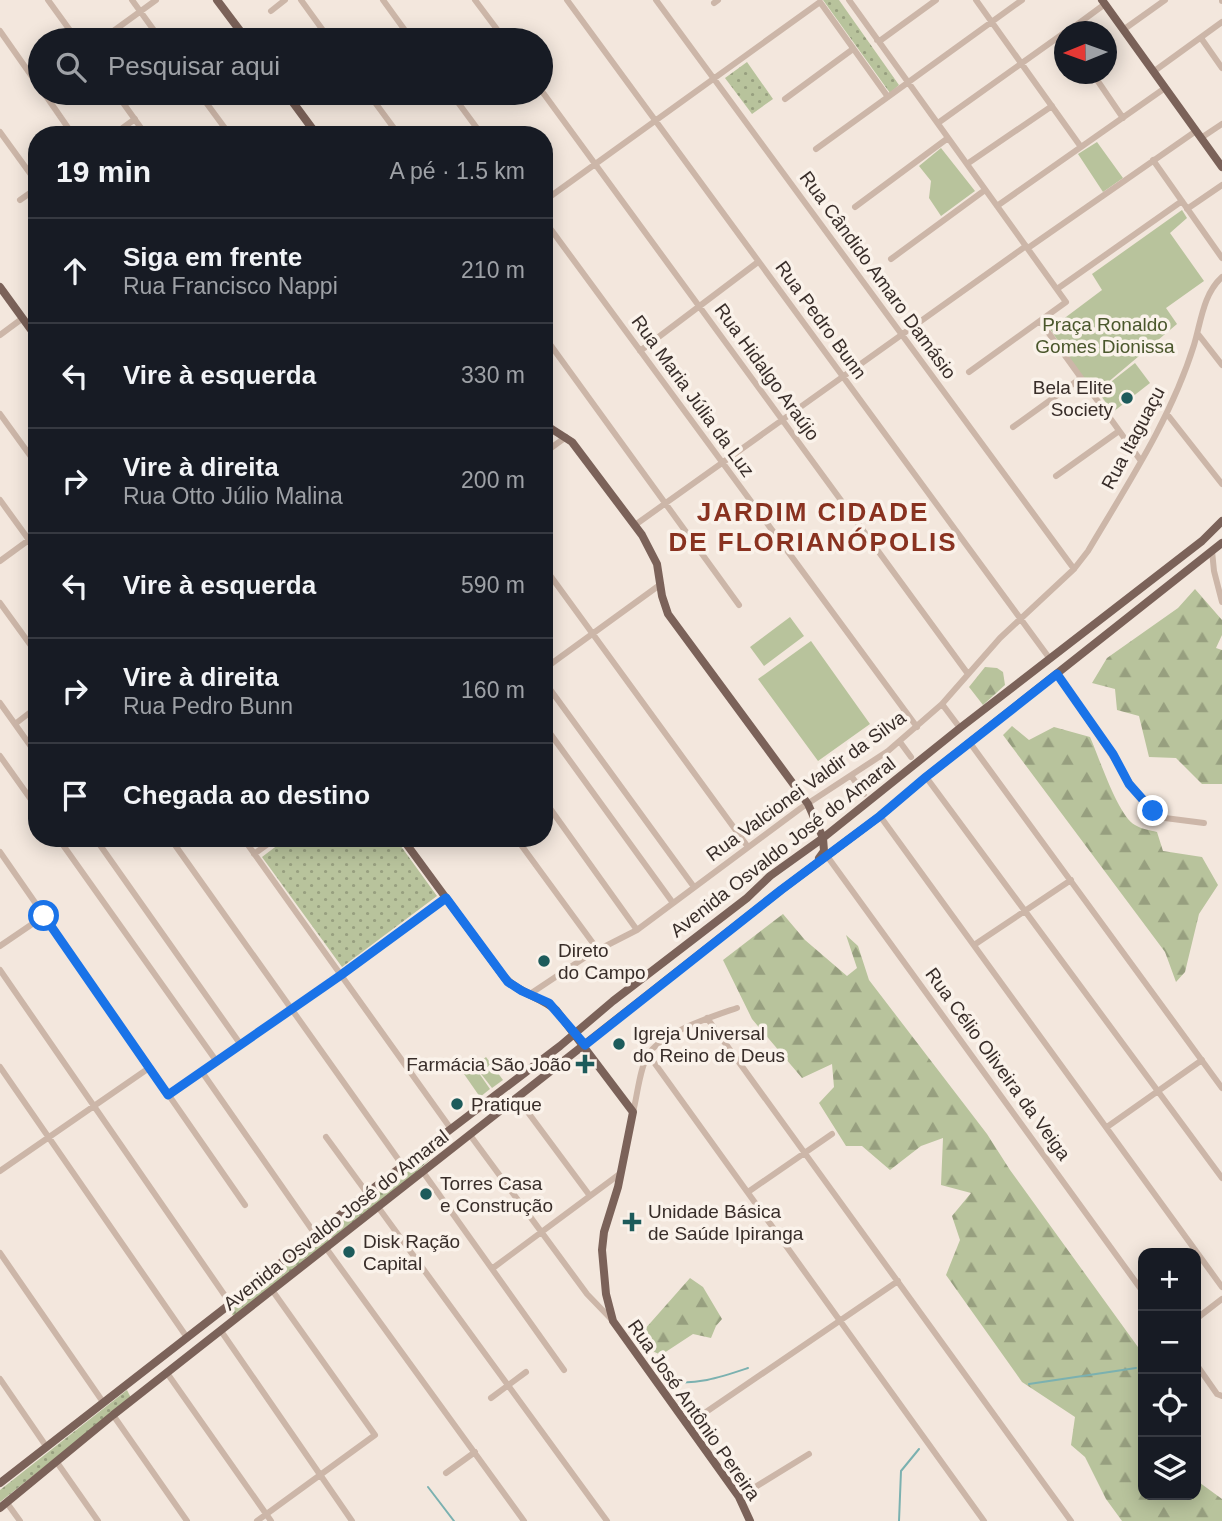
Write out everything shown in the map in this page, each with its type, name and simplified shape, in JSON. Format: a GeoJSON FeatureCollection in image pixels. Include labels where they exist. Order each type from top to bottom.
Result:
{"type":"FeatureCollection","features":[{"type":"Feature","properties":{"kind":"main road"},"geometry":{"type":"LineString","coordinates":[[217,0],[238,28]]}},
{"type":"Feature","properties":{"kind":"main road"},"geometry":{"type":"LineString","coordinates":[[1104,2],[1222,167]]}},
{"type":"Feature","properties":{"kind":"main road"},"geometry":{"type":"LineString","coordinates":[[295,105],[310,126]]}},
{"type":"Feature","properties":{"kind":"main road"},"geometry":{"type":"LineString","coordinates":[[0,287],[28,325]]}},
{"type":"Feature","properties":{"kind":"main road"},"geometry":{"type":"LineString","coordinates":[[553,430],[576,447],[635,525],[653,555],[668,614],[808,804],[823,838],[823,853],[809,869]]}},
{"type":"Feature","properties":{"kind":"main road","name":"Avenida Osvaldo José do Amaral"},"geometry":{"type":"LineString","coordinates":[[0,1483],[747,898],[770,876],[823,838],[1202,541],[1222,521]]}},
{"type":"Feature","properties":{"kind":"main road"},"geometry":{"type":"LineString","coordinates":[[1177,581],[1168,576],[1170,571],[1202,541]]}},
{"type":"Feature","properties":{"kind":"main road","name":"Avenida Osvaldo José do Amaral"},"geometry":{"type":"LineString","coordinates":[[4,1505],[142,1392],[880,816],[1222,543]]}},
{"type":"Feature","properties":{"kind":"main road"},"geometry":{"type":"LineString","coordinates":[[880,816],[903,791],[901,783],[891,784]]}},
{"type":"Feature","properties":{"kind":"main road"},"geometry":{"type":"LineString","coordinates":[[408,847],[504,977],[513,986],[549,1003],[556,1010],[634,1112]]}},
{"type":"Feature","properties":{"kind":"main road"},"geometry":{"type":"LineString","coordinates":[[730,931],[721,925],[742,907],[747,898]]}},
{"type":"Feature","properties":{"kind":"main road","name":"Rua José Antônio Pereira"},"geometry":{"type":"LineString","coordinates":[[634,1112],[604,1232],[602,1250],[606,1294],[613,1321],[739,1497],[750,1521]]}},
{"type":"Feature","properties":{"kind":"main road"},"geometry":{"type":"LineString","coordinates":[[423,1172],[454,1142],[451,1129]]}},
{"type":"Feature","properties":{"kind":"main road"},"geometry":{"type":"LineString","coordinates":[[135,1377],[135,1387],[142,1392]]}},
{"type":"Feature","properties":{"kind":"street"},"geometry":{"type":"LineString","coordinates":[[48,0],[69,28]]}},
{"type":"Feature","properties":{"kind":"street"},"geometry":{"type":"LineString","coordinates":[[132,0],[152,28]]}},
{"type":"Feature","properties":{"kind":"street"},"geometry":{"type":"LineString","coordinates":[[118,28],[156,0]]}},
{"type":"Feature","properties":{"kind":"street"},"geometry":{"type":"LineString","coordinates":[[271,11],[285,0]]}},
{"type":"Feature","properties":{"kind":"street"},"geometry":{"type":"LineString","coordinates":[[301,0],[321,28]]}},
{"type":"Feature","properties":{"kind":"street"},"geometry":{"type":"LineString","coordinates":[[383,0],[403,28]]}},
{"type":"Feature","properties":{"kind":"street"},"geometry":{"type":"LineString","coordinates":[[475,0],[496,28]]}},
{"type":"Feature","properties":{"kind":"street","name":"Rua Pedro Bunn"},"geometry":{"type":"LineString","coordinates":[[566,0],[1050,659]]}},
{"type":"Feature","properties":{"kind":"street","name":"Rua Cândido Amaro Damásio"},"geometry":{"type":"LineString","coordinates":[[656,0],[1074,569]]}},
{"type":"Feature","properties":{"kind":"street"},"geometry":{"type":"LineString","coordinates":[[849,0],[1066,302],[969,372]]}},
{"type":"Feature","properties":{"kind":"street"},"geometry":{"type":"LineString","coordinates":[[877,40],[881,40],[936,0]]}},
{"type":"Feature","properties":{"kind":"street"},"geometry":{"type":"LineString","coordinates":[[976,0],[1081,147]]}},
{"type":"Feature","properties":{"kind":"street"},"geometry":{"type":"LineString","coordinates":[[816,149],[1022,0]]}},
{"type":"Feature","properties":{"kind":"street"},"geometry":{"type":"LineString","coordinates":[[1123,30],[1165,0]]}},
{"type":"Feature","properties":{"kind":"street"},"geometry":{"type":"LineString","coordinates":[[553,194],[820,1],[888,97]]}},
{"type":"Feature","properties":{"kind":"street"},"geometry":{"type":"LineString","coordinates":[[1080,21],[1104,2]]}},
{"type":"Feature","properties":{"kind":"street"},"geometry":{"type":"LineString","coordinates":[[1153,72],[1222,22]]}},
{"type":"Feature","properties":{"kind":"street"},"geometry":{"type":"LineString","coordinates":[[0,31],[28,71]]}},
{"type":"Feature","properties":{"kind":"street"},"geometry":{"type":"LineString","coordinates":[[1200,37],[1222,68]]}},
{"type":"Feature","properties":{"kind":"street"},"geometry":{"type":"LineString","coordinates":[[937,123],[1054,41]]}},
{"type":"Feature","properties":{"kind":"street"},"geometry":{"type":"LineString","coordinates":[[785,99],[853,49]]}},
{"type":"Feature","properties":{"kind":"street"},"geometry":{"type":"LineString","coordinates":[[1100,84],[1123,118]]}},
{"type":"Feature","properties":{"kind":"street"},"geometry":{"type":"LineString","coordinates":[[997,206],[1165,88]]}},
{"type":"Feature","properties":{"kind":"street"},"geometry":{"type":"LineString","coordinates":[[53,105],[68,126]]}},
{"type":"Feature","properties":{"kind":"street"},"geometry":{"type":"LineString","coordinates":[[125,105],[140,126]]}},
{"type":"Feature","properties":{"kind":"street"},"geometry":{"type":"LineString","coordinates":[[208,105],[223,126]]}},
{"type":"Feature","properties":{"kind":"street"},"geometry":{"type":"LineString","coordinates":[[377,105],[392,126]]}},
{"type":"Feature","properties":{"kind":"street"},"geometry":{"type":"LineString","coordinates":[[460,105],[475,126]]}},
{"type":"Feature","properties":{"kind":"street","name":"Rua Hidalgo Araújo"},"geometry":{"type":"LineString","coordinates":[[552,105],[968,674]]}},
{"type":"Feature","properties":{"kind":"street"},"geometry":{"type":"LineString","coordinates":[[967,164],[1052,106]]}},
{"type":"Feature","properties":{"kind":"street"},"geometry":{"type":"LineString","coordinates":[[125,126],[135,119]]}},
{"type":"Feature","properties":{"kind":"street"},"geometry":{"type":"LineString","coordinates":[[635,525],[902,334],[1153,160],[1198,134],[1222,124]]}},
{"type":"Feature","properties":{"kind":"street"},"geometry":{"type":"LineString","coordinates":[[0,132],[28,171]]}},
{"type":"Feature","properties":{"kind":"street"},"geometry":{"type":"LineString","coordinates":[[855,207],[948,138]]}},
{"type":"Feature","properties":{"kind":"street"},"geometry":{"type":"LineString","coordinates":[[1153,160],[1222,258]]}},
{"type":"Feature","properties":{"kind":"street"},"geometry":{"type":"LineString","coordinates":[[1187,209],[1222,185]]}},
{"type":"Feature","properties":{"kind":"street"},"geometry":{"type":"LineString","coordinates":[[891,259],[985,190]]}},
{"type":"Feature","properties":{"kind":"street"},"geometry":{"type":"LineString","coordinates":[[20,200],[28,194]]}},
{"type":"Feature","properties":{"kind":"street"},"geometry":{"type":"LineString","coordinates":[[1057,289],[1182,201]]}},
{"type":"Feature","properties":{"kind":"street","name":"Rua Maria Júlia da Luz"},"geometry":{"type":"LineString","coordinates":[[553,232],[917,727]]}},
{"type":"Feature","properties":{"kind":"street"},"geometry":{"type":"LineString","coordinates":[[640,351],[758,262]]}},
{"type":"Feature","properties":{"kind":"street","name":"Rua Itaguaçu"},"geometry":{"type":"LineString","coordinates":[[1074,569],[1088,551],[1167,414],[1198,334],[1208,294],[1222,277]]}},
{"type":"Feature","properties":{"kind":"street"},"geometry":{"type":"LineString","coordinates":[[0,335],[23,318]]}},
{"type":"Feature","properties":{"kind":"street"},"geometry":{"type":"LineString","coordinates":[[1040,321],[1141,461]]}},
{"type":"Feature","properties":{"kind":"street"},"geometry":{"type":"LineString","coordinates":[[1198,334],[1222,365]]}},
{"type":"Feature","properties":{"kind":"street"},"geometry":{"type":"LineString","coordinates":[[553,348],[739,605]]}},
{"type":"Feature","properties":{"kind":"street"},"geometry":{"type":"LineString","coordinates":[[1013,426],[1081,378]]}},
{"type":"Feature","properties":{"kind":"street"},"geometry":{"type":"LineString","coordinates":[[0,414],[28,453]]}},
{"type":"Feature","properties":{"kind":"street"},"geometry":{"type":"LineString","coordinates":[[1167,414],[1222,484]]}},
{"type":"Feature","properties":{"kind":"street"},"geometry":{"type":"LineString","coordinates":[[1056,476],[1119,431]]}},
{"type":"Feature","properties":{"kind":"street"},"geometry":{"type":"LineString","coordinates":[[553,446],[566,437]]}},
{"type":"Feature","properties":{"kind":"street"},"geometry":{"type":"LineString","coordinates":[[0,500],[28,539]]}},
{"type":"Feature","properties":{"kind":"street"},"geometry":{"type":"LineString","coordinates":[[0,561],[28,541]]}},
{"type":"Feature","properties":{"kind":"street"},"geometry":{"type":"LineString","coordinates":[[1212,551],[1216,583],[1222,602]]}},
{"type":"Feature","properties":{"kind":"street","name":"Rua Valcionei Valdir da Silva"},"geometry":{"type":"LineString","coordinates":[[530,994],[598,950],[637,930],[808,804],[852,777],[900,742],[942,704],[1020,619],[1074,569]]}},
{"type":"Feature","properties":{"kind":"street"},"geometry":{"type":"LineString","coordinates":[[553,579],[748,847]]}},
{"type":"Feature","properties":{"kind":"street"},"geometry":{"type":"LineString","coordinates":[[553,663],[661,584]]}},
{"type":"Feature","properties":{"kind":"street"},"geometry":{"type":"LineString","coordinates":[[0,603],[28,642]]}},
{"type":"Feature","properties":{"kind":"street"},"geometry":{"type":"LineString","coordinates":[[1057,674],[1143,802],[1165,818],[1204,823]]}},
{"type":"Feature","properties":{"kind":"street"},"geometry":{"type":"LineString","coordinates":[[553,693],[694,887]]}},
{"type":"Feature","properties":{"kind":"street"},"geometry":{"type":"LineString","coordinates":[[0,703],[28,742]]}},
{"type":"Feature","properties":{"kind":"street"},"geometry":{"type":"LineString","coordinates":[[942,704],[960,728]]}},
{"type":"Feature","properties":{"kind":"street"},"geometry":{"type":"LineString","coordinates":[[15,724],[28,715]]}},
{"type":"Feature","properties":{"kind":"street"},"geometry":{"type":"LineString","coordinates":[[553,737],[673,903]]}},
{"type":"Feature","properties":{"kind":"street"},"geometry":{"type":"LineString","coordinates":[[900,742],[911,757]]}},
{"type":"Feature","properties":{"kind":"street"},"geometry":{"type":"LineString","coordinates":[[970,743],[1222,1088]]}},
{"type":"Feature","properties":{"kind":"street"},"geometry":{"type":"LineString","coordinates":[[0,756],[28,795]]}},
{"type":"Feature","properties":{"kind":"street"},"geometry":{"type":"LineString","coordinates":[[852,777],[864,794]]}},
{"type":"Feature","properties":{"kind":"street"},"geometry":{"type":"LineString","coordinates":[[926,777],[1222,1178]]}},
{"type":"Feature","properties":{"kind":"street"},"geometry":{"type":"LineString","coordinates":[[553,813],[637,930]]}},
{"type":"Feature","properties":{"kind":"street"},"geometry":{"type":"LineString","coordinates":[[880,816],[1222,1287]]}},
{"type":"Feature","properties":{"kind":"street"},"geometry":{"type":"LineString","coordinates":[[64,847],[217,1062]]}},
{"type":"Feature","properties":{"kind":"street"},"geometry":{"type":"LineString","coordinates":[[101,847],[241,1045]]}},
{"type":"Feature","properties":{"kind":"street"},"geometry":{"type":"LineString","coordinates":[[176,847],[402,1166]]}},
{"type":"Feature","properties":{"kind":"street"},"geometry":{"type":"LineString","coordinates":[[249,847],[451,1129]]}},
{"type":"Feature","properties":{"kind":"street"},"geometry":{"type":"LineString","coordinates":[[254,854],[264,847]]}},
{"type":"Feature","properties":{"kind":"street"},"geometry":{"type":"LineString","coordinates":[[523,847],[598,950]]}},
{"type":"Feature","properties":{"kind":"street"},"geometry":{"type":"LineString","coordinates":[[0,852],[245,1205]]}},
{"type":"Feature","properties":{"kind":"street","name":"Rua Célio Oliveira da Veiga"},"geometry":{"type":"LineString","coordinates":[[827,856],[1138,1285]]}},
{"type":"Feature","properties":{"kind":"street"},"geometry":{"type":"LineString","coordinates":[[974,945],[1071,880]]}},
{"type":"Feature","properties":{"kind":"street"},"geometry":{"type":"LineString","coordinates":[[168,1095],[341,975],[446,898]]}},
{"type":"Feature","properties":{"kind":"street"},"geometry":{"type":"LineString","coordinates":[[0,946],[44,916]]}},
{"type":"Feature","properties":{"kind":"street"},"geometry":{"type":"LineString","coordinates":[[0,970],[230,1303]]}},
{"type":"Feature","properties":{"kind":"street"},"geometry":{"type":"LineString","coordinates":[[634,1112],[648,1054],[681,1030],[737,1008]]}},
{"type":"Feature","properties":{"kind":"street"},"geometry":{"type":"LineString","coordinates":[[707,1018],[1071,1521]]}},
{"type":"Feature","properties":{"kind":"street"},"geometry":{"type":"LineString","coordinates":[[648,1054],[984,1521]]}},
{"type":"Feature","properties":{"kind":"street"},"geometry":{"type":"LineString","coordinates":[[1107,1127],[1202,1060]]}},
{"type":"Feature","properties":{"kind":"street"},"geometry":{"type":"LineString","coordinates":[[0,1067],[186,1336]]}},
{"type":"Feature","properties":{"kind":"street"},"geometry":{"type":"LineString","coordinates":[[0,1171],[149,1068]]}},
{"type":"Feature","properties":{"kind":"street"},"geometry":{"type":"LineString","coordinates":[[202,1072],[315,1234]]}},
{"type":"Feature","properties":{"kind":"street"},"geometry":{"type":"LineString","coordinates":[[518,1099],[590,1196]]}},
{"type":"Feature","properties":{"kind":"street"},"geometry":{"type":"LineString","coordinates":[[748,1192],[832,1134]]}},
{"type":"Feature","properties":{"kind":"street"},"geometry":{"type":"LineString","coordinates":[[470,1135],[595,1304],[613,1321]]}},
{"type":"Feature","properties":{"kind":"street"},"geometry":{"type":"LineString","coordinates":[[326,1137],[367,1193]]}},
{"type":"Feature","properties":{"kind":"street"},"geometry":{"type":"LineString","coordinates":[[423,1172],[564,1370]]}},
{"type":"Feature","properties":{"kind":"street"},"geometry":{"type":"LineString","coordinates":[[493,1268],[621,1172]]}},
{"type":"Feature","properties":{"kind":"street"},"geometry":{"type":"LineString","coordinates":[[378,1207],[607,1521]]}},
{"type":"Feature","properties":{"kind":"street"},"geometry":{"type":"LineString","coordinates":[[326,1248],[524,1521]]}},
{"type":"Feature","properties":{"kind":"street"},"geometry":{"type":"LineString","coordinates":[[0,1253],[103,1402]]}},
{"type":"Feature","properties":{"kind":"street"},"geometry":{"type":"LineString","coordinates":[[687,1425],[898,1281]]}},
{"type":"Feature","properties":{"kind":"street"},"geometry":{"type":"LineString","coordinates":[[257,1521],[268,1518],[320,1475],[375,1435],[272,1290]]}},
{"type":"Feature","properties":{"kind":"street"},"geometry":{"type":"LineString","coordinates":[[1201,1315],[1222,1299]]}},
{"type":"Feature","properties":{"kind":"street"},"geometry":{"type":"LineString","coordinates":[[220,1331],[352,1521]]}},
{"type":"Feature","properties":{"kind":"street"},"geometry":{"type":"LineString","coordinates":[[1201,1371],[1217,1394],[1222,1396]]}},
{"type":"Feature","properties":{"kind":"street"},"geometry":{"type":"LineString","coordinates":[[491,1398],[526,1372]]}},
{"type":"Feature","properties":{"kind":"street"},"geometry":{"type":"LineString","coordinates":[[167,1373],[268,1518]]}},
{"type":"Feature","properties":{"kind":"street"},"geometry":{"type":"LineString","coordinates":[[0,1379],[46,1446]]}},
{"type":"Feature","properties":{"kind":"street"},"geometry":{"type":"LineString","coordinates":[[113,1415],[187,1521]]}},
{"type":"Feature","properties":{"kind":"street"},"geometry":{"type":"LineString","coordinates":[[446,1473],[475,1452]]}},
{"type":"Feature","properties":{"kind":"street"},"geometry":{"type":"LineString","coordinates":[[739,1497],[809,1454]]}},
{"type":"Feature","properties":{"kind":"street"},"geometry":{"type":"LineString","coordinates":[[57,1461],[98,1521]]}},
{"type":"Feature","properties":{"kind":"street"},"geometry":{"type":"LineString","coordinates":[[4,1505],[20,1521]]}},
{"type":"Feature","properties":{"kind":"green space"},"geometry":{"type":"Polygon","coordinates":[[[823,0],[839,0],[899,85],[890,93],[823,0]]]}},
{"type":"Feature","properties":{"kind":"green space"},"geometry":{"type":"Polygon","coordinates":[[[747,62],[773,99],[752,114],[725,78],[747,62]]]}},
{"type":"Feature","properties":{"kind":"green space"},"geometry":{"type":"Polygon","coordinates":[[[1097,142],[1123,178],[1103,192],[1078,154],[1097,142]]]}},
{"type":"Feature","properties":{"kind":"green space"},"geometry":{"type":"Polygon","coordinates":[[[941,148],[975,191],[941,216],[929,198],[931,181],[919,166],[941,148]]]}},
{"type":"Feature","properties":{"kind":"green space","name":"Praça Ronaldo Gomes Dionissa"},"geometry":{"type":"Polygon","coordinates":[[[1182,210],[1187,218],[1170,233],[1204,281],[1166,308],[1177,324],[1094,394],[1050,329],[1102,290],[1092,274],[1182,210]]]}},
{"type":"Feature","properties":{"kind":"green space"},"geometry":{"type":"Polygon","coordinates":[[[1135,363],[1150,383],[1113,412],[1098,392],[1135,363]]]}},
{"type":"Feature","properties":{"kind":"green space"},"geometry":{"type":"Polygon","coordinates":[[[1195,589],[1222,620],[1222,635],[1216,648],[1222,650],[1222,784],[1202,784],[1176,758],[1149,757],[1139,716],[1117,710],[1115,689],[1092,683],[1107,658],[1178,608],[1195,589]]]}},
{"type":"Feature","properties":{"kind":"green space"},"geometry":{"type":"Polygon","coordinates":[[[790,617],[804,636],[764,666],[750,647],[790,617]]]}},
{"type":"Feature","properties":{"kind":"green space"},"geometry":{"type":"Polygon","coordinates":[[[811,641],[870,724],[818,761],[758,679],[811,641]]]}},
{"type":"Feature","properties":{"kind":"green space"},"geometry":{"type":"Polygon","coordinates":[[[985,667],[997,668],[1003,672],[1005,685],[983,705],[969,687],[985,667]]]}},
{"type":"Feature","properties":{"kind":"green space"},"geometry":{"type":"Polygon","coordinates":[[[1012,726],[1029,740],[1054,727],[1090,737],[1116,798],[1129,819],[1137,826],[1157,832],[1163,851],[1202,857],[1218,885],[1199,914],[1185,972],[1176,982],[1165,952],[1003,735],[1012,726]]]}},
{"type":"Feature","properties":{"kind":"green space"},"geometry":{"type":"Polygon","coordinates":[[[275,847],[402,847],[437,896],[342,967],[262,857],[275,847]]]}},
{"type":"Feature","properties":{"kind":"green space"},"geometry":{"type":"Polygon","coordinates":[[[783,914],[805,940],[847,976],[857,968],[846,935],[858,946],[869,980],[987,1134],[1138,1347],[1138,1500],[1201,1500],[1201,1484],[1222,1499],[1222,1521],[1122,1521],[1106,1499],[1085,1457],[1071,1445],[1075,1417],[1022,1382],[946,1275],[960,1240],[952,1216],[971,1193],[941,1185],[943,1138],[921,1146],[890,1170],[862,1146],[846,1146],[819,1103],[834,1087],[832,1064],[802,1078],[752,1019],[723,960],[783,914]]]}},
{"type":"Feature","properties":{"kind":"green space"},"geometry":{"type":"Polygon","coordinates":[[[486,1057],[503,1080],[492,1088],[475,1066],[486,1057]]]}},
{"type":"Feature","properties":{"kind":"green space"},"geometry":{"type":"Polygon","coordinates":[[[474,1066],[490,1089],[480,1097],[464,1074],[474,1066]]]}},
{"type":"Feature","properties":{"kind":"green space"},"geometry":{"type":"Polygon","coordinates":[[[442,1142],[445,1145],[409,1179],[332,1238],[327,1232],[442,1142]]]}},
{"type":"Feature","properties":{"kind":"green space"},"geometry":{"type":"Polygon","coordinates":[[[324,1233],[329,1241],[234,1317],[229,1310],[324,1233]]]}},
{"type":"Feature","properties":{"kind":"green space"},"geometry":{"type":"Polygon","coordinates":[[[690,1278],[703,1287],[722,1319],[711,1338],[693,1334],[661,1355],[646,1348],[637,1338],[690,1278]]]}},
{"type":"Feature","properties":{"kind":"green space"},"geometry":{"type":"Polygon","coordinates":[[[127,1390],[131,1398],[0,1502],[0,1490],[127,1390]]]}},
{"type":"Feature","properties":{"kind":"waterway"},"geometry":{"type":"LineString","coordinates":[[667,1381],[698,1381],[748,1368]]}},
{"type":"Feature","properties":{"kind":"waterway"},"geometry":{"type":"LineString","coordinates":[[1029,1384],[1136,1368]]}},
{"type":"Feature","properties":{"kind":"waterway"},"geometry":{"type":"LineString","coordinates":[[899,1521],[901,1471],[919,1449]]}},
{"type":"Feature","properties":{"kind":"waterway"},"geometry":{"type":"LineString","coordinates":[[428,1487],[454,1521]]}},
{"type":"Feature","properties":{"kind":"place","name":"Bela Elite Society"},"geometry":{"type":"Point","coordinates":[1127,398]}},
{"type":"Feature","properties":{"kind":"place","name":"Direto do Campo"},"geometry":{"type":"Point","coordinates":[544,961]}},
{"type":"Feature","properties":{"kind":"place","name":"Igreja Universal do Reino de Deus"},"geometry":{"type":"Point","coordinates":[619,1044]}},
{"type":"Feature","properties":{"kind":"place","name":"Farmácia São João"},"geometry":{"type":"Point","coordinates":[585,1064]}},
{"type":"Feature","properties":{"kind":"place","name":"Pratique"},"geometry":{"type":"Point","coordinates":[457,1104]}},
{"type":"Feature","properties":{"kind":"place","name":"Torres Casa e Construção"},"geometry":{"type":"Point","coordinates":[426,1194]}},
{"type":"Feature","properties":{"kind":"place","name":"Unidade Básica de Saúde Ipiranga"},"geometry":{"type":"Point","coordinates":[632,1222]}},
{"type":"Feature","properties":{"kind":"place","name":"Disk Ração Capital"},"geometry":{"type":"Point","coordinates":[349,1252]}},
{"type":"Feature","properties":{"kind":"district","name":"JARDIM CIDADE DE FLORIANÓPOLIS"},"geometry":{"type":"Point","coordinates":[813,527]}},
{"type":"Feature","properties":{"kind":"route"},"geometry":{"type":"LineString","coordinates":[[44,916],[168,1095],[341,975],[446,898],[508,982],[549,1003],[585,1045],[781,890],[880,816],[1057,674],[1113,754],[1129,784],[1153,811]]}}]}
